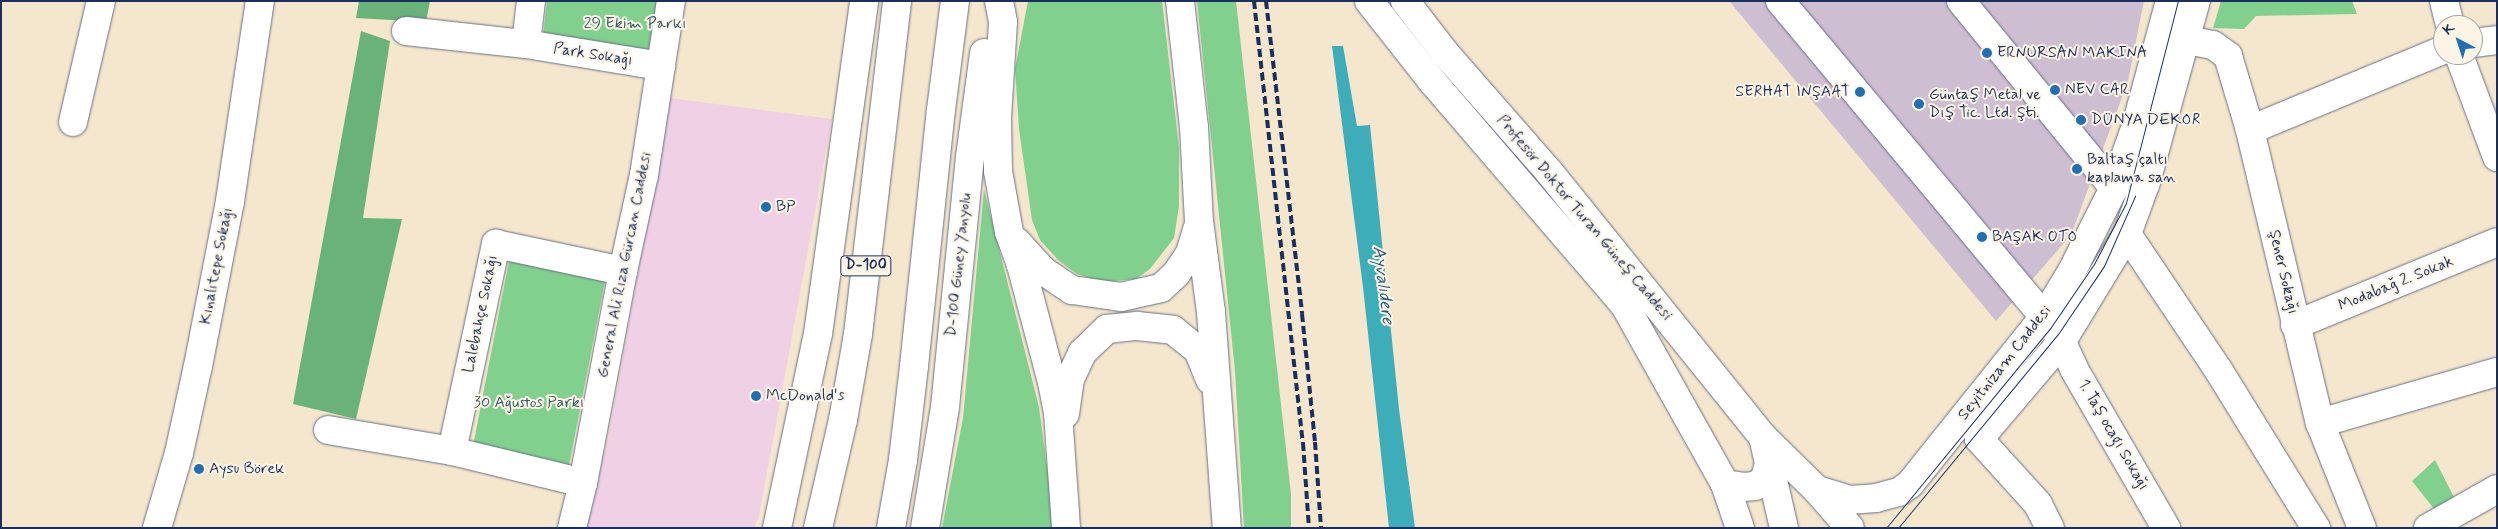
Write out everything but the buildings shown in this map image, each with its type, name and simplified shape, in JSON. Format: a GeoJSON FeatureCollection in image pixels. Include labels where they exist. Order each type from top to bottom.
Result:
{"type":"FeatureCollection","features":[{"type":"Feature","properties":{"kind":"main road"},"geometry":{"type":"LineString","coordinates":[[73,122],[101,1]]}},
{"type":"Feature","properties":{"kind":"main road","name":"Kınalıtepe Sokağı"},"geometry":{"type":"LineString","coordinates":[[157,528],[179,453],[200,356],[230,201],[260,1]]}},
{"type":"Feature","properties":{"kind":"main road"},"geometry":{"type":"LineString","coordinates":[[526,44],[531,1]]}},
{"type":"Feature","properties":{"kind":"main road","name":"General Ali Rıza Gürcan Caddesi"},"geometry":{"type":"LineString","coordinates":[[572,528],[583,483],[623,271],[644,175],[671,1]]}},
{"type":"Feature","properties":{"kind":"main road"},"geometry":{"type":"LineString","coordinates":[[777,528],[818,334],[864,1]]}},
{"type":"Feature","properties":{"kind":"main road","name":"D-100"},"geometry":{"type":"LineString","coordinates":[[818,528],[843,420],[858,334],[897,1]]}},
{"type":"Feature","properties":{"kind":"main road"},"geometry":{"type":"LineString","coordinates":[[891,528],[913,375],[941,110],[955,1]]}},
{"type":"Feature","properties":{"kind":"main road","name":"D-100 Güney Yanyolu"},"geometry":{"type":"LineString","coordinates":[[925,528],[945,406],[970,157],[991,1]]}},
{"type":"Feature","properties":{"kind":"main road"},"geometry":{"type":"LineString","coordinates":[[998,1],[1003,22],[997,118],[998,171],[1009,232],[1021,265],[1044,350],[1058,413],[1066,528]]}},
{"type":"Feature","properties":{"kind":"main road"},"geometry":{"type":"LineString","coordinates":[[1180,1],[1194,126],[1200,221],[1211,312],[1223,448],[1227,528]]}},
{"type":"Feature","properties":{"kind":"main road"},"geometry":{"type":"LineString","coordinates":[[1369,1],[1432,81],[1624,304],[1647,341],[1725,484],[1740,528]]}},
{"type":"Feature","properties":{"kind":"main road","name":"Profesör Doktor Turan Güneş Caddesi"},"geometry":{"type":"LineString","coordinates":[[1405,1],[1444,53],[1550,174],[1762,436],[1817,490]]}},
{"type":"Feature","properties":{"kind":"main road","name":"1. Taş ocagı Sokağı"},"geometry":{"type":"LineString","coordinates":[[1780,1],[2062,341],[2074,369],[2166,528]]}},
{"type":"Feature","properties":{"kind":"main road"},"geometry":{"type":"LineString","coordinates":[[1961,1],[2114,188]]}},
{"type":"Feature","properties":{"kind":"main road","name":"Seyitnizam Caddesi"},"geometry":{"type":"LineString","coordinates":[[1817,490],[1849,500],[1876,498],[1899,492],[1910,484],[2044,317],[2071,273],[2114,188],[2136,126],[2170,1]]}},
{"type":"Feature","properties":{"kind":"main road","name":"Seyitnizam Caddesi"},"geometry":{"type":"LineString","coordinates":[[2050,528],[2038,504],[1978,439],[2062,341],[2127,234],[2146,182],[2187,40],[2196,1]]}},
{"type":"Feature","properties":{"kind":"main road"},"geometry":{"type":"LineString","coordinates":[[2444,1],[2448,15]]}},
{"type":"Feature","properties":{"kind":"main road","name":"Park Sokağı"},"geometry":{"type":"LineString","coordinates":[[406,31],[526,44],[661,66]]}},
{"type":"Feature","properties":{"kind":"main road","name":"Şener Sokağı"},"geometry":{"type":"LineString","coordinates":[[2187,40],[2212,45],[2228,56],[2250,130],[2295,325],[2320,423],[2362,528]]}},
{"type":"Feature","properties":{"kind":"main road"},"geometry":{"type":"LineString","coordinates":[[2483,42],[2497,40]]}},
{"type":"Feature","properties":{"kind":"main road"},"geometry":{"type":"LineString","coordinates":[[2250,130],[2433,54]]}},
{"type":"Feature","properties":{"kind":"main road"},"geometry":{"type":"LineString","coordinates":[[2463,65],[2497,157]]}},
{"type":"Feature","properties":{"kind":"main road"},"geometry":{"type":"LineString","coordinates":[[1009,232],[1028,256],[1058,282],[1072,290],[1121,297],[1161,288],[1176,274],[1190,253],[1200,221]]}},
{"type":"Feature","properties":{"kind":"main road"},"geometry":{"type":"LineString","coordinates":[[2127,234],[2219,371],[2316,528]]}},
{"type":"Feature","properties":{"kind":"main road","name":"Modabağ 2. Sokak"},"geometry":{"type":"LineString","coordinates":[[2295,325],[2497,242]]}},
{"type":"Feature","properties":{"kind":"main road","name":"Lalebahçe Sokağı"},"geometry":{"type":"LineString","coordinates":[[452,452],[496,244],[623,271]]}},
{"type":"Feature","properties":{"kind":"main road"},"geometry":{"type":"LineString","coordinates":[[1060,445],[1070,378],[1082,353],[1107,329],[1137,326],[1173,330],[1198,350],[1211,385],[1223,448]]}},
{"type":"Feature","properties":{"kind":"main road"},"geometry":{"type":"LineString","coordinates":[[2320,423],[2497,372]]}},
{"type":"Feature","properties":{"kind":"main road"},"geometry":{"type":"LineString","coordinates":[[328,430],[452,452],[583,483]]}},
{"type":"Feature","properties":{"kind":"main road"},"geometry":{"type":"LineString","coordinates":[[1762,436],[1770,462],[1784,528]]}},
{"type":"Feature","properties":{"kind":"main road"},"geometry":{"type":"LineString","coordinates":[[1725,484],[1743,487],[1755,486],[1764,480],[1770,462]]}},
{"type":"Feature","properties":{"kind":"main road"},"geometry":{"type":"LineString","coordinates":[[2428,528],[2497,489]]}},
{"type":"Feature","properties":{"kind":"main road"},"geometry":{"type":"LineString","coordinates":[[1817,490],[1850,528]]}},
{"type":"Feature","properties":{"kind":"shaded area"},"geometry":{"type":"Polygon","coordinates":[[[1729,1],[2144,1],[2128,81],[2071,235],[1996,321],[1729,1]]]}},
{"type":"Feature","properties":{"kind":"shaded area"},"geometry":{"type":"Polygon","coordinates":[[[670,98],[832,119],[759,516],[754,528],[584,528],[608,439],[670,98]]]}},
{"type":"Feature","properties":{"kind":"green space"},"geometry":{"type":"Polygon","coordinates":[[[359,1],[430,1],[426,22],[356,18],[359,1]]]}},
{"type":"Feature","properties":{"kind":"green space","name":"29 Ekim Parkı"},"geometry":{"type":"Polygon","coordinates":[[[547,1],[663,1],[656,50],[543,37],[547,1]]]}},
{"type":"Feature","properties":{"kind":"green space"},"geometry":{"type":"Polygon","coordinates":[[[1028,1],[1162,1],[1179,147],[1179,206],[1174,238],[1150,269],[1136,279],[1103,282],[1077,274],[1058,260],[1040,240],[1032,220],[1019,129],[1015,69],[1028,1]]]}},
{"type":"Feature","properties":{"kind":"green space"},"geometry":{"type":"Polygon","coordinates":[[[1197,1],[1236,1],[1291,494],[1291,528],[1244,528],[1235,371],[1197,1]]]}},
{"type":"Feature","properties":{"kind":"green space"},"geometry":{"type":"Polygon","coordinates":[[[2221,1],[2352,1],[2357,14],[2256,16],[2244,29],[2213,28],[2221,1]]]}},
{"type":"Feature","properties":{"kind":"green space"},"geometry":{"type":"Polygon","coordinates":[[[361,31],[390,41],[363,218],[402,219],[356,419],[293,404],[361,31]]]}},
{"type":"Feature","properties":{"kind":"green space"},"geometry":{"type":"Polygon","coordinates":[[[984,189],[1039,407],[1055,528],[942,528],[963,418],[984,189]]]}},
{"type":"Feature","properties":{"kind":"green space","name":"30 Ağustos Parkı"},"geometry":{"type":"Polygon","coordinates":[[[509,261],[605,280],[569,465],[473,447],[509,261]]]}},
{"type":"Feature","properties":{"kind":"green space"},"geometry":{"type":"Polygon","coordinates":[[[2435,460],[2460,509],[2442,519],[2412,481],[2435,460]]]}},
{"type":"Feature","properties":{"kind":"water","name":"Ayvalıdere"},"geometry":{"type":"Polygon","coordinates":[[[1332,46],[1343,46],[1357,126],[1370,125],[1399,409],[1415,528],[1389,528],[1363,287],[1332,46]]]}},
{"type":"Feature","properties":{"kind":"tram line"},"geometry":{"type":"LineString","coordinates":[[1886,528],[2051,327],[2094,264],[2126,203],[2178,1]]}},
{"type":"Feature","properties":{"kind":"tram line"},"geometry":{"type":"LineString","coordinates":[[1898,528],[2058,334],[2104,266],[2135,196]]}},
{"type":"Feature","properties":{"kind":"railway"},"geometry":{"type":"LineString","coordinates":[[1254,1],[1303,443],[1309,528]]}},
{"type":"Feature","properties":{"kind":"railway"},"geometry":{"type":"LineString","coordinates":[[1266,1],[1302,314],[1315,442],[1321,528]]}},
{"type":"Feature","properties":{"kind":"place","name":"ERNURSAN MAKINA"},"geometry":{"type":"Point","coordinates":[1987,53]}},
{"type":"Feature","properties":{"kind":"place","name":"NEV CAR"},"geometry":{"type":"Point","coordinates":[2055,90]}},
{"type":"Feature","properties":{"kind":"place","name":"SERHAT INŞAAT"},"geometry":{"type":"Point","coordinates":[1860,92]}},
{"type":"Feature","properties":{"kind":"place","name":"Güntaş Metal ve Dış Tic. Ltd. Şti."},"geometry":{"type":"Point","coordinates":[1919,104]}},
{"type":"Feature","properties":{"kind":"place","name":"DÜNYA DEKOR"},"geometry":{"type":"Point","coordinates":[2081,120]}},
{"type":"Feature","properties":{"kind":"place","name":"Baltaş çaltı kaplama san"},"geometry":{"type":"Point","coordinates":[2077,169]}},
{"type":"Feature","properties":{"kind":"place","name":"BP"},"geometry":{"type":"Point","coordinates":[766,207]}},
{"type":"Feature","properties":{"kind":"place","name":"BAŞAK OTO"},"geometry":{"type":"Point","coordinates":[1982,237]}},
{"type":"Feature","properties":{"kind":"place","name":"McDonald's"},"geometry":{"type":"Point","coordinates":[756,396]}},
{"type":"Feature","properties":{"kind":"place","name":"Aysu Börek"},"geometry":{"type":"Point","coordinates":[199,469]}}]}
